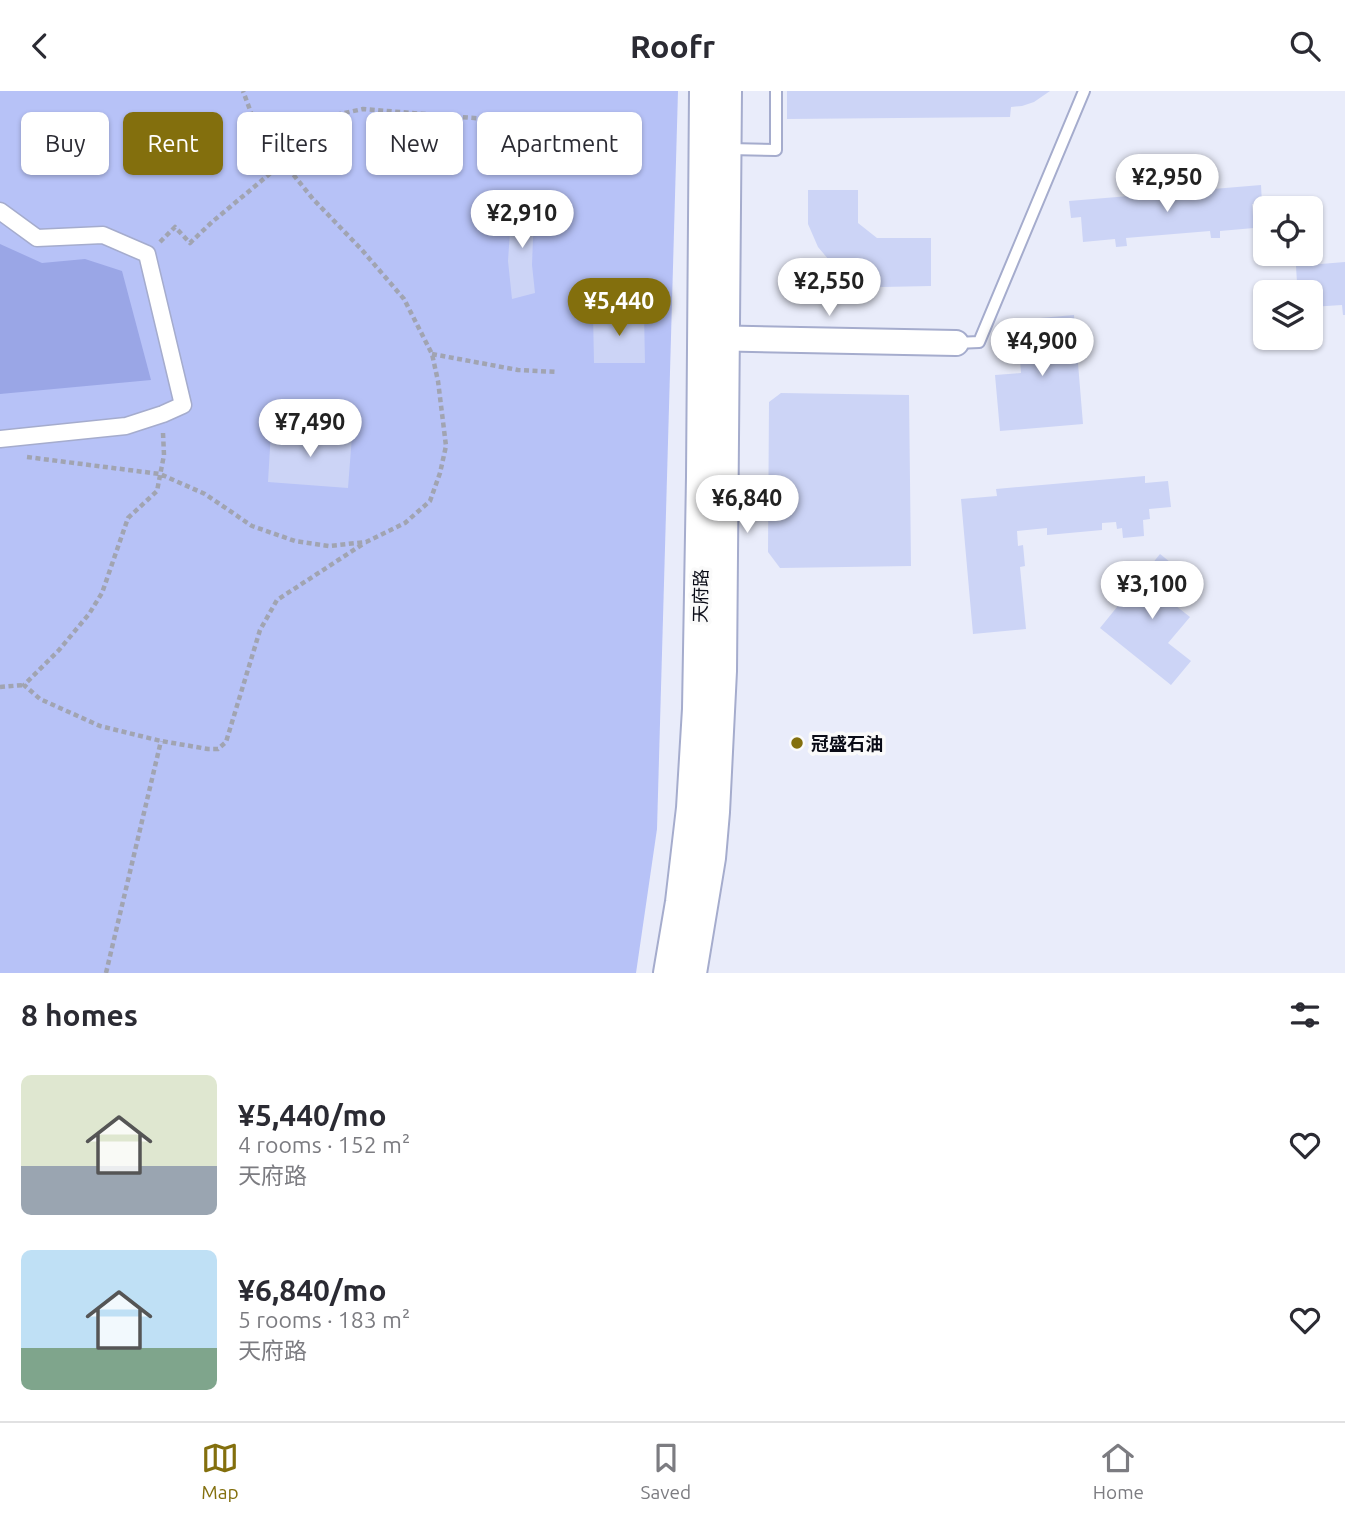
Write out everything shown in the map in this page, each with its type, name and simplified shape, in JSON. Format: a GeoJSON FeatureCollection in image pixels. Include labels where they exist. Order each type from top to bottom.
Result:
{"type":"FeatureCollection","features":[{"type":"Feature","properties":{"kind":"main road","name":"天府路"},"geometry":{"type":"LineString","coordinates":[[692,973],[710,857],[722,671],[704,91]]}},
{"type":"Feature","properties":{"kind":"main road","name":"天府路"},"geometry":{"type":"LineString","coordinates":[[668,973],[681,891],[695,762],[713,338],[726,149],[727,91]]}},
{"type":"Feature","properties":{"kind":"street"},"geometry":{"type":"LineString","coordinates":[[0,211],[37,238],[103,235],[147,254],[183,404],[163,414],[126,426],[0,439]]}},
{"type":"Feature","properties":{"kind":"street"},"geometry":{"type":"LineString","coordinates":[[713,338],[956,343]]}},
{"type":"Feature","properties":{"kind":"lane"},"geometry":{"type":"LineString","coordinates":[[726,149],[776,150],[776,91]]}},
{"type":"Feature","properties":{"kind":"lane"},"geometry":{"type":"LineString","coordinates":[[956,343],[979,342],[1084,91]]}},
{"type":"Feature","properties":{"kind":"path"},"geometry":{"type":"LineString","coordinates":[[243,91],[251,112]]}},
{"type":"Feature","properties":{"kind":"path"},"geometry":{"type":"LineString","coordinates":[[349,112],[363,109],[477,118]]}},
{"type":"Feature","properties":{"kind":"path"},"geometry":{"type":"LineString","coordinates":[[147,254],[175,227],[190,243],[268,175]]}},
{"type":"Feature","properties":{"kind":"path"},"geometry":{"type":"LineString","coordinates":[[24,685],[40,699],[100,726],[161,741],[218,749],[226,742],[260,630],[277,600],[366,542],[405,523],[430,501],[446,446],[432,354],[404,299],[294,175]]}},
{"type":"Feature","properties":{"kind":"path"},"geometry":{"type":"LineString","coordinates":[[432,354],[518,370],[558,372]]}},
{"type":"Feature","properties":{"kind":"path"},"geometry":{"type":"LineString","coordinates":[[0,687],[24,685],[59,650],[89,614],[102,593],[128,518],[157,491],[163,455],[163,414]]}},
{"type":"Feature","properties":{"kind":"path"},"geometry":{"type":"LineString","coordinates":[[24,456],[160,474],[205,494],[252,526],[295,541],[329,545],[366,542]]}},
{"type":"Feature","properties":{"kind":"path"},"geometry":{"type":"LineString","coordinates":[[106,973],[161,741]]}},
{"type":"Feature","properties":{"kind":"shaded area"},"geometry":{"type":"Polygon","coordinates":[[[0,91],[678,91],[657,829],[636,973],[0,973],[0,91]]]}},
{"type":"Feature","properties":{"kind":"shaded area"},"geometry":{"type":"Polygon","coordinates":[[[0,244],[42,263],[85,259],[122,271],[151,380],[0,394],[0,244]]]}},
{"type":"Feature","properties":{"kind":"building"},"geometry":{"type":"Polygon","coordinates":[[[787,91],[1050,91],[1034,102],[1011,107],[1010,117],[787,119],[787,91]]]}},
{"type":"Feature","properties":{"kind":"building"},"geometry":{"type":"Polygon","coordinates":[[[1261,185],[1262,196],[1253,196],[1253,228],[1220,231],[1220,238],[1211,238],[1210,231],[1126,238],[1127,246],[1116,247],[1115,239],[1083,242],[1081,217],[1071,218],[1069,201],[1261,185]]]}},
{"type":"Feature","properties":{"kind":"building"},"geometry":{"type":"Polygon","coordinates":[[[808,190],[858,190],[858,223],[877,238],[931,238],[931,286],[882,287],[845,274],[834,266],[818,247],[808,224],[808,190]]]}},
{"type":"Feature","properties":{"kind":"building"},"geometry":{"type":"Polygon","coordinates":[[[518,197],[538,209],[532,265],[535,293],[512,299],[508,261],[510,231],[518,197]]]}},
{"type":"Feature","properties":{"kind":"building"},"geometry":{"type":"Polygon","coordinates":[[[1345,262],[1345,315],[1342,305],[1323,306],[1323,280],[1297,280],[1296,266],[1323,266],[1323,264],[1345,262]]]}},
{"type":"Feature","properties":{"kind":"building"},"geometry":{"type":"Polygon","coordinates":[[[593,314],[644,314],[645,363],[594,363],[593,314]]]}},
{"type":"Feature","properties":{"kind":"building"},"geometry":{"type":"Polygon","coordinates":[[[1074,315],[1083,424],[1000,431],[995,375],[1021,373],[1017,320],[1074,315]]]}},
{"type":"Feature","properties":{"kind":"building"},"geometry":{"type":"Polygon","coordinates":[[[781,393],[909,395],[911,566],[780,568],[768,552],[769,402],[781,393]]]}},
{"type":"Feature","properties":{"kind":"building"},"geometry":{"type":"Polygon","coordinates":[[[271,431],[352,436],[348,488],[268,482],[271,431]]]}},
{"type":"Feature","properties":{"kind":"building"},"geometry":{"type":"Polygon","coordinates":[[[1145,476],[1145,483],[1168,481],[1171,507],[1149,509],[1150,519],[1143,520],[1144,536],[1123,538],[1122,528],[1117,529],[1116,522],[1102,523],[1102,530],[1047,535],[1047,528],[1017,531],[1018,546],[1023,545],[1025,566],[1020,567],[1026,629],[973,634],[961,499],[997,496],[996,489],[1145,476]]]}},
{"type":"Feature","properties":{"kind":"building"},"geometry":{"type":"Polygon","coordinates":[[[1160,554],[1185,574],[1166,598],[1190,617],[1168,643],[1191,661],[1171,685],[1100,628],[1160,554]]]}},
{"type":"Feature","properties":{"kind":"place","name":"冠盛石油"},"geometry":{"type":"Point","coordinates":[797,743]}}]}
